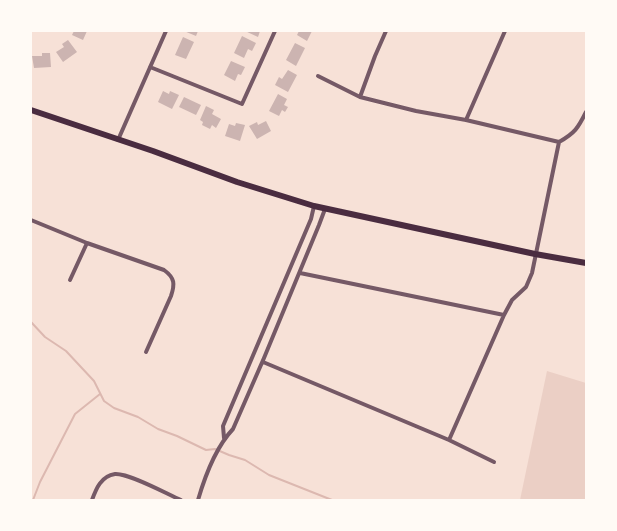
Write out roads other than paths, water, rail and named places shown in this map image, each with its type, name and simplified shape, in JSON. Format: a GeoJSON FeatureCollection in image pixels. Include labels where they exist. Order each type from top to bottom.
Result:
{"type":"FeatureCollection","features":[{"type":"Feature","properties":{"kind":"main road"},"geometry":{"type":"LineString","coordinates":[[31,110],[237,182],[314,206],[535,254],[586,263]]}},
{"type":"Feature","properties":{"kind":"street"},"geometry":{"type":"LineString","coordinates":[[118,140],[166,31]]}},
{"type":"Feature","properties":{"kind":"street"},"geometry":{"type":"LineString","coordinates":[[150,67],[242,104],[275,31]]}},
{"type":"Feature","properties":{"kind":"street"},"geometry":{"type":"LineString","coordinates":[[360,97],[386,31]]}},
{"type":"Feature","properties":{"kind":"street"},"geometry":{"type":"LineString","coordinates":[[466,120],[505,31]]}},
{"type":"Feature","properties":{"kind":"street"},"geometry":{"type":"LineString","coordinates":[[318,76],[360,97],[416,111],[466,120],[559,142],[578,129],[586,112]]}},
{"type":"Feature","properties":{"kind":"street"},"geometry":{"type":"LineString","coordinates":[[449,440],[504,315],[512,300],[526,286],[532,273],[559,142]]}},
{"type":"Feature","properties":{"kind":"street"},"geometry":{"type":"LineString","coordinates":[[224,438],[223,426],[310,219],[314,206]]}},
{"type":"Feature","properties":{"kind":"street"},"geometry":{"type":"LineString","coordinates":[[198,500],[215,456],[224,438],[233,429],[263,362],[325,209]]}},
{"type":"Feature","properties":{"kind":"street"},"geometry":{"type":"LineString","coordinates":[[31,220],[87,243],[169,273],[173,279],[174,286],[146,352]]}},
{"type":"Feature","properties":{"kind":"street"},"geometry":{"type":"LineString","coordinates":[[70,280],[87,243]]}},
{"type":"Feature","properties":{"kind":"street"},"geometry":{"type":"LineString","coordinates":[[300,273],[504,315]]}},
{"type":"Feature","properties":{"kind":"street"},"geometry":{"type":"LineString","coordinates":[[263,362],[449,440],[494,462]]}},
{"type":"Feature","properties":{"kind":"street"},"geometry":{"type":"LineString","coordinates":[[92,500],[98,484],[115,474],[128,476],[181,500]]}},
{"type":"Feature","properties":{"kind":"waterway"},"geometry":{"type":"LineString","coordinates":[[31,322],[45,337],[66,351],[94,381],[104,401],[114,408],[138,417],[158,429],[177,436],[206,450],[215,449],[245,460],[269,475],[332,500]]}},
{"type":"Feature","properties":{"kind":"waterway"},"geometry":{"type":"LineString","coordinates":[[33,500],[40,482],[75,414],[100,394]]}}]}
